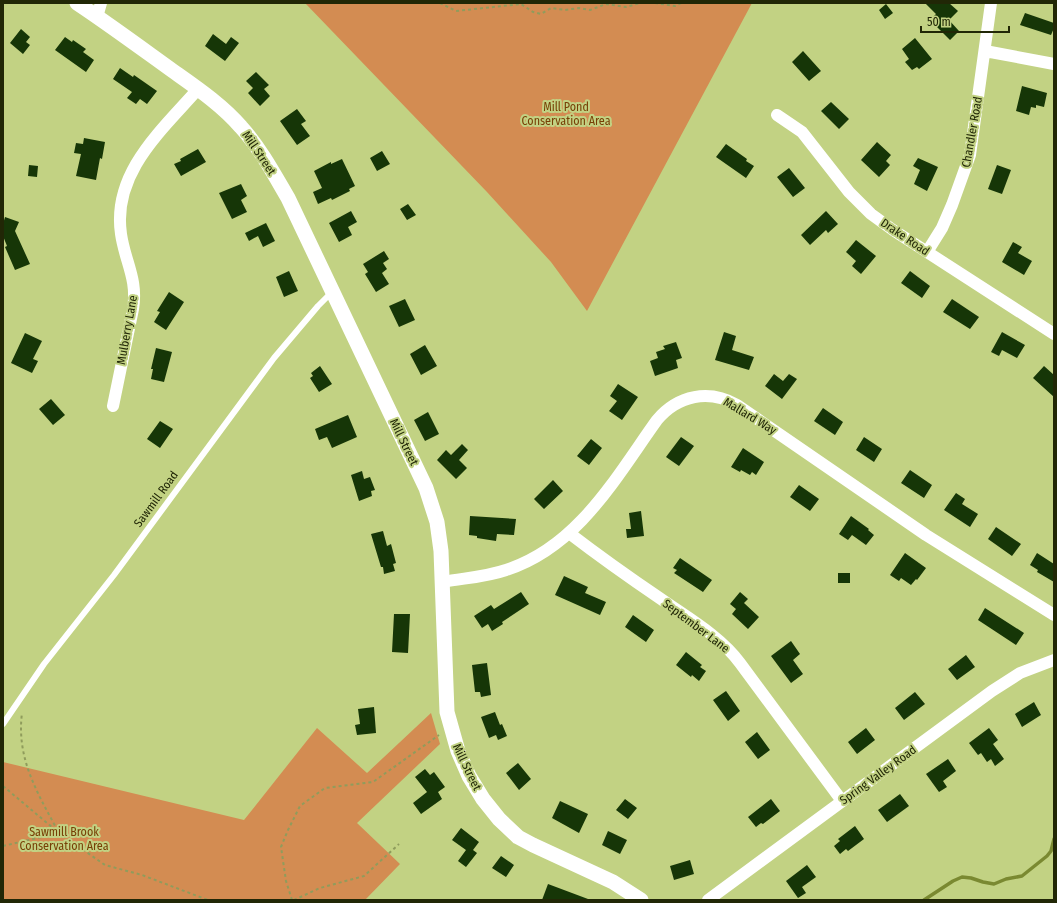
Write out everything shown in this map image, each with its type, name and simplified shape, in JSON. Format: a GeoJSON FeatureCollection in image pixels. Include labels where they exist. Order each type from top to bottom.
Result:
{"type":"FeatureCollection","features":[{"type":"Feature","properties":{"kind":"street","name":"Mill Street"},"geometry":{"type":"LineString","coordinates":[[77,3],[99,10],[219,105],[237,122],[261,154],[288,198],[426,488],[436,522],[441,551],[447,712],[458,751],[469,776],[483,799],[505,826],[525,841],[613,882],[641,900]]}},
{"type":"Feature","properties":{"kind":"street","name":"Chandler Road"},"geometry":{"type":"LineString","coordinates":[[927,252],[942,228],[970,155],[991,3]]}},
{"type":"Feature","properties":{"kind":"street"},"geometry":{"type":"LineString","coordinates":[[985,51],[1054,64]]}},
{"type":"Feature","properties":{"kind":"street","name":"Mulberry Lane"},"geometry":{"type":"LineString","coordinates":[[113,406],[133,309],[134,294],[134,280],[121,232],[123,195],[129,177],[148,146],[198,89]]}},
{"type":"Feature","properties":{"kind":"street","name":"Drake Road"},"geometry":{"type":"LineString","coordinates":[[777,115],[802,132],[849,192],[893,230],[1054,334]]}},
{"type":"Feature","properties":{"kind":"street","name":"Mallard Way"},"geometry":{"type":"LineString","coordinates":[[443,582],[477,577],[506,570],[538,556],[569,533],[593,509],[665,411],[680,401],[691,397],[715,396],[737,405],[926,534],[1054,615]]}},
{"type":"Feature","properties":{"kind":"street","name":"September Lane"},"geometry":{"type":"LineString","coordinates":[[569,533],[620,571],[706,631],[729,650],[740,662],[842,801]]}},
{"type":"Feature","properties":{"kind":"street","name":"Spring Valley Road"},"geometry":{"type":"LineString","coordinates":[[708,900],[992,691],[1020,673],[1054,660]]}},
{"type":"Feature","properties":{"kind":"lane","name":"Sawmill Road"},"geometry":{"type":"LineString","coordinates":[[3,724],[54,652],[114,575],[274,358],[318,306],[332,292]]}},
{"type":"Feature","properties":{"kind":"path"},"geometry":{"type":"LineString","coordinates":[[440,3],[456,11],[521,4],[533,12],[541,14],[551,8],[565,10],[579,8],[590,10],[606,4],[626,7],[640,3]]}},
{"type":"Feature","properties":{"kind":"path"},"geometry":{"type":"LineString","coordinates":[[655,3],[675,6],[681,3]]}},
{"type":"Feature","properties":{"kind":"path"},"geometry":{"type":"LineString","coordinates":[[24,694],[21,718],[22,747],[34,785],[60,833]]}},
{"type":"Feature","properties":{"kind":"path"},"geometry":{"type":"LineString","coordinates":[[399,844],[364,876],[320,888],[293,900],[286,881],[281,847],[300,806],[325,788],[373,782],[450,727]]}},
{"type":"Feature","properties":{"kind":"path"},"geometry":{"type":"LineString","coordinates":[[3,786],[60,833],[105,865],[142,875],[208,900]]}},
{"type":"Feature","properties":{"kind":"path"},"geometry":{"type":"LineString","coordinates":[[3,846],[60,833]]}},
{"type":"Feature","properties":{"kind":"green space","name":"Mill Pond Conservation Area"},"geometry":{"type":"Polygon","coordinates":[[[305,3],[752,3],[587,311],[551,262],[487,192],[305,3]]]}},
{"type":"Feature","properties":{"kind":"green space","name":"Sawmill Brook Conservation Area"},"geometry":{"type":"Polygon","coordinates":[[[431,713],[440,744],[357,823],[400,864],[365,900],[3,900],[3,762],[244,820],[317,728],[367,773],[431,713]]]}},
{"type":"Feature","properties":{"kind":"building"},"geometry":{"type":"Polygon","coordinates":[[[925,3],[949,3],[958,11],[949,20],[959,31],[950,40],[930,20],[936,14],[925,3]]]}},
{"type":"Feature","properties":{"kind":"building"},"geometry":{"type":"Polygon","coordinates":[[[886,4],[893,13],[885,19],[879,10],[886,4]]]}},
{"type":"Feature","properties":{"kind":"building"},"geometry":{"type":"Polygon","coordinates":[[[1025,13],[1054,23],[1054,28],[1051,35],[1020,25],[1025,13]]]}},
{"type":"Feature","properties":{"kind":"building"},"geometry":{"type":"Polygon","coordinates":[[[21,29],[30,37],[26,42],[30,45],[23,54],[10,43],[21,29]]]}},
{"type":"Feature","properties":{"kind":"building"},"geometry":{"type":"Polygon","coordinates":[[[213,34],[226,44],[231,37],[239,43],[225,61],[205,46],[213,34]]]}},
{"type":"Feature","properties":{"kind":"building"},"geometry":{"type":"Polygon","coordinates":[[[65,37],[72,42],[73,40],[86,49],[83,52],[94,60],[86,72],[55,50],[65,37]]]}},
{"type":"Feature","properties":{"kind":"building"},"geometry":{"type":"Polygon","coordinates":[[[915,38],[932,59],[919,69],[917,67],[912,70],[905,62],[909,59],[902,49],[915,38]]]}},
{"type":"Feature","properties":{"kind":"building"},"geometry":{"type":"Polygon","coordinates":[[[803,51],[821,71],[809,81],[792,62],[803,51]]]}},
{"type":"Feature","properties":{"kind":"building"},"geometry":{"type":"Polygon","coordinates":[[[120,68],[133,77],[134,75],[157,91],[147,104],[140,99],[136,104],[127,98],[132,92],[113,79],[120,68]]]}},
{"type":"Feature","properties":{"kind":"building"},"geometry":{"type":"Polygon","coordinates":[[[256,72],[269,85],[264,89],[270,96],[260,106],[248,93],[253,88],[246,81],[256,72]]]}},
{"type":"Feature","properties":{"kind":"building"},"geometry":{"type":"Polygon","coordinates":[[[1022,86],[1047,93],[1044,107],[1036,105],[1036,108],[1031,107],[1029,115],[1016,111],[1022,86]]]}},
{"type":"Feature","properties":{"kind":"building"},"geometry":{"type":"Polygon","coordinates":[[[831,102],[849,119],[839,129],[821,111],[831,102]]]}},
{"type":"Feature","properties":{"kind":"building"},"geometry":{"type":"Polygon","coordinates":[[[297,109],[306,121],[301,124],[310,136],[297,145],[280,121],[297,109]]]}},
{"type":"Feature","properties":{"kind":"building"},"geometry":{"type":"Polygon","coordinates":[[[84,138],[105,142],[96,180],[76,176],[81,154],[74,153],[76,143],[83,144],[84,138]]]}},
{"type":"Feature","properties":{"kind":"building"},"geometry":{"type":"Polygon","coordinates":[[[877,142],[891,155],[886,161],[890,165],[879,177],[861,160],[877,142]]]}},
{"type":"Feature","properties":{"kind":"building"},"geometry":{"type":"Polygon","coordinates":[[[726,144],[754,166],[746,178],[716,157],[726,144]]]}},
{"type":"Feature","properties":{"kind":"building"},"geometry":{"type":"Polygon","coordinates":[[[198,149],[206,162],[181,176],[174,164],[198,149]]]}},
{"type":"Feature","properties":{"kind":"building"},"geometry":{"type":"Polygon","coordinates":[[[382,151],[390,164],[377,171],[370,158],[382,151]]]}},
{"type":"Feature","properties":{"kind":"building"},"geometry":{"type":"Polygon","coordinates":[[[918,158],[938,167],[927,191],[914,184],[920,170],[913,166],[918,158]]]}},
{"type":"Feature","properties":{"kind":"building"},"geometry":{"type":"Polygon","coordinates":[[[342,159],[355,186],[349,189],[350,191],[332,200],[331,198],[318,204],[313,192],[322,188],[314,171],[331,162],[331,164],[342,159]]]}},
{"type":"Feature","properties":{"kind":"building"},"geometry":{"type":"Polygon","coordinates":[[[29,165],[38,166],[37,177],[28,176],[29,165]]]}},
{"type":"Feature","properties":{"kind":"building"},"geometry":{"type":"Polygon","coordinates":[[[997,165],[1011,170],[1002,194],[988,189],[997,165]]]}},
{"type":"Feature","properties":{"kind":"building"},"geometry":{"type":"Polygon","coordinates":[[[789,168],[805,188],[793,197],[777,177],[789,168]]]}},
{"type":"Feature","properties":{"kind":"building"},"geometry":{"type":"Polygon","coordinates":[[[241,184],[247,196],[241,200],[247,212],[232,219],[219,193],[241,184]]]}},
{"type":"Feature","properties":{"kind":"building"},"geometry":{"type":"Polygon","coordinates":[[[408,204],[416,215],[407,220],[400,209],[408,204]]]}},
{"type":"Feature","properties":{"kind":"building"},"geometry":{"type":"Polygon","coordinates":[[[351,211],[357,222],[348,227],[352,235],[339,242],[329,223],[351,211]]]}},
{"type":"Feature","properties":{"kind":"building"},"geometry":{"type":"Polygon","coordinates":[[[826,211],[838,224],[828,233],[826,230],[810,245],[801,235],[826,211]]]}},
{"type":"Feature","properties":{"kind":"building"},"geometry":{"type":"Polygon","coordinates":[[[5,217],[19,222],[15,231],[30,264],[15,270],[5,247],[7,246],[3,236],[3,224],[5,217]]]}},
{"type":"Feature","properties":{"kind":"building"},"geometry":{"type":"Polygon","coordinates":[[[266,223],[275,241],[263,247],[258,236],[249,241],[245,233],[266,223]]]}},
{"type":"Feature","properties":{"kind":"building"},"geometry":{"type":"Polygon","coordinates":[[[856,240],[876,256],[861,274],[852,266],[856,261],[846,252],[856,240]]]}},
{"type":"Feature","properties":{"kind":"building"},"geometry":{"type":"Polygon","coordinates":[[[1013,242],[1022,247],[1018,253],[1032,261],[1024,275],[1002,262],[1013,242]]]}},
{"type":"Feature","properties":{"kind":"building"},"geometry":{"type":"Polygon","coordinates":[[[384,251],[389,259],[383,263],[387,269],[382,273],[389,284],[376,292],[365,274],[368,272],[363,264],[384,251]]]}},
{"type":"Feature","properties":{"kind":"building"},"geometry":{"type":"Polygon","coordinates":[[[289,271],[298,291],[284,297],[276,277],[289,271]]]}},
{"type":"Feature","properties":{"kind":"building"},"geometry":{"type":"Polygon","coordinates":[[[910,271],[930,286],[922,298],[901,283],[910,271]]]}},
{"type":"Feature","properties":{"kind":"building"},"geometry":{"type":"Polygon","coordinates":[[[169,292],[184,302],[166,330],[154,322],[160,312],[157,311],[169,292]]]}},
{"type":"Feature","properties":{"kind":"building"},"geometry":{"type":"Polygon","coordinates":[[[405,299],[415,320],[399,327],[389,306],[405,299]]]}},
{"type":"Feature","properties":{"kind":"building"},"geometry":{"type":"Polygon","coordinates":[[[952,299],[979,317],[970,329],[943,312],[952,299]]]}},
{"type":"Feature","properties":{"kind":"building"},"geometry":{"type":"Polygon","coordinates":[[[724,332],[736,336],[732,350],[754,357],[749,370],[715,360],[724,332]]]}},
{"type":"Feature","properties":{"kind":"building"},"geometry":{"type":"Polygon","coordinates":[[[1002,332],[1025,345],[1017,358],[1002,350],[999,356],[991,352],[1002,332]]]}},
{"type":"Feature","properties":{"kind":"building"},"geometry":{"type":"Polygon","coordinates":[[[25,333],[42,341],[33,359],[38,361],[32,373],[11,363],[25,333]]]}},
{"type":"Feature","properties":{"kind":"building"},"geometry":{"type":"Polygon","coordinates":[[[676,342],[682,358],[676,360],[678,368],[655,376],[650,361],[658,358],[656,352],[665,349],[663,346],[676,342]]]}},
{"type":"Feature","properties":{"kind":"building"},"geometry":{"type":"Polygon","coordinates":[[[425,345],[437,366],[421,375],[410,354],[425,345]]]}},
{"type":"Feature","properties":{"kind":"building"},"geometry":{"type":"Polygon","coordinates":[[[156,348],[172,352],[164,382],[151,379],[153,369],[151,369],[156,348]]]}},
{"type":"Feature","properties":{"kind":"building"},"geometry":{"type":"Polygon","coordinates":[[[320,366],[332,384],[319,392],[310,378],[313,376],[311,373],[320,366]]]}},
{"type":"Feature","properties":{"kind":"building"},"geometry":{"type":"Polygon","coordinates":[[[1044,366],[1054,375],[1054,397],[1033,378],[1044,366]]]}},
{"type":"Feature","properties":{"kind":"building"},"geometry":{"type":"Polygon","coordinates":[[[774,374],[783,381],[789,374],[797,379],[782,399],[765,386],[774,374]]]}},
{"type":"Feature","properties":{"kind":"building"},"geometry":{"type":"Polygon","coordinates":[[[618,384],[638,397],[622,420],[609,411],[617,401],[610,396],[618,384]]]}},
{"type":"Feature","properties":{"kind":"building"},"geometry":{"type":"Polygon","coordinates":[[[51,399],[65,415],[53,425],[39,409],[51,399]]]}},
{"type":"Feature","properties":{"kind":"building"},"geometry":{"type":"Polygon","coordinates":[[[823,408],[843,422],[835,435],[814,421],[823,408]]]}},
{"type":"Feature","properties":{"kind":"building"},"geometry":{"type":"Polygon","coordinates":[[[428,412],[439,434],[425,441],[414,420],[428,412]]]}},
{"type":"Feature","properties":{"kind":"building"},"geometry":{"type":"Polygon","coordinates":[[[348,415],[357,437],[332,448],[327,437],[319,440],[315,429],[348,415]]]}},
{"type":"Feature","properties":{"kind":"building"},"geometry":{"type":"Polygon","coordinates":[[[160,421],[173,429],[160,448],[147,439],[160,421]]]}},
{"type":"Feature","properties":{"kind":"building"},"geometry":{"type":"Polygon","coordinates":[[[681,437],[694,446],[679,466],[666,457],[681,437]]]}},
{"type":"Feature","properties":{"kind":"building"},"geometry":{"type":"Polygon","coordinates":[[[864,437],[882,449],[874,462],[856,450],[864,437]]]}},
{"type":"Feature","properties":{"kind":"building"},"geometry":{"type":"Polygon","coordinates":[[[591,439],[602,448],[589,465],[577,456],[591,439]]]}},
{"type":"Feature","properties":{"kind":"building"},"geometry":{"type":"Polygon","coordinates":[[[462,444],[468,450],[459,460],[467,468],[456,479],[437,460],[446,450],[451,455],[462,444]]]}},
{"type":"Feature","properties":{"kind":"building"},"geometry":{"type":"Polygon","coordinates":[[[743,448],[764,462],[756,475],[752,472],[750,475],[741,470],[740,472],[731,467],[743,448]]]}},
{"type":"Feature","properties":{"kind":"building"},"geometry":{"type":"Polygon","coordinates":[[[910,470],[932,485],[924,498],[901,483],[910,470]]]}},
{"type":"Feature","properties":{"kind":"building"},"geometry":{"type":"Polygon","coordinates":[[[362,471],[364,479],[370,477],[375,490],[371,491],[372,496],[359,501],[351,475],[362,471]]]}},
{"type":"Feature","properties":{"kind":"building"},"geometry":{"type":"Polygon","coordinates":[[[553,480],[563,491],[544,509],[534,499],[553,480]]]}},
{"type":"Feature","properties":{"kind":"building"},"geometry":{"type":"Polygon","coordinates":[[[799,485],[819,499],[810,511],[790,497],[799,485]]]}},
{"type":"Feature","properties":{"kind":"building"},"geometry":{"type":"Polygon","coordinates":[[[956,493],[965,499],[962,504],[978,514],[970,527],[944,510],[956,493]]]}},
{"type":"Feature","properties":{"kind":"building"},"geometry":{"type":"Polygon","coordinates":[[[641,511],[644,536],[627,538],[626,529],[631,529],[629,513],[641,511]]]}},
{"type":"Feature","properties":{"kind":"building"},"geometry":{"type":"Polygon","coordinates":[[[470,516],[516,519],[514,535],[497,534],[496,541],[469,535],[470,516]]]}},
{"type":"Feature","properties":{"kind":"building"},"geometry":{"type":"Polygon","coordinates":[[[851,516],[869,529],[868,530],[874,535],[866,545],[852,535],[848,540],[839,534],[851,516]]]}},
{"type":"Feature","properties":{"kind":"building"},"geometry":{"type":"Polygon","coordinates":[[[996,527],[1021,544],[1012,556],[988,539],[996,527]]]}},
{"type":"Feature","properties":{"kind":"building"},"geometry":{"type":"Polygon","coordinates":[[[383,531],[387,546],[391,544],[396,563],[393,564],[395,571],[384,574],[383,567],[381,567],[371,534],[383,531]]]}},
{"type":"Feature","properties":{"kind":"building"},"geometry":{"type":"Polygon","coordinates":[[[905,553],[926,568],[911,585],[901,578],[899,581],[890,575],[905,553]]]}},
{"type":"Feature","properties":{"kind":"building"},"geometry":{"type":"Polygon","coordinates":[[[1037,553],[1054,564],[1054,582],[1037,572],[1038,570],[1030,565],[1037,553]]]}},
{"type":"Feature","properties":{"kind":"building"},"geometry":{"type":"Polygon","coordinates":[[[680,558],[712,580],[703,592],[674,573],[677,570],[673,568],[680,558]]]}},
{"type":"Feature","properties":{"kind":"building"},"geometry":{"type":"Polygon","coordinates":[[[838,573],[850,573],[850,583],[838,583],[838,573]]]}},
{"type":"Feature","properties":{"kind":"building"},"geometry":{"type":"Polygon","coordinates":[[[564,576],[588,587],[585,593],[606,602],[600,615],[555,595],[564,576]]]}},
{"type":"Feature","properties":{"kind":"building"},"geometry":{"type":"Polygon","coordinates":[[[521,592],[529,604],[502,622],[503,624],[492,631],[488,624],[482,628],[474,616],[491,605],[494,609],[521,592]]]}},
{"type":"Feature","properties":{"kind":"building"},"geometry":{"type":"Polygon","coordinates":[[[740,592],[748,599],[744,603],[759,617],[748,629],[732,614],[736,609],[730,604],[740,592]]]}},
{"type":"Feature","properties":{"kind":"building"},"geometry":{"type":"Polygon","coordinates":[[[985,608],[1024,633],[1016,645],[978,620],[985,608]]]}},
{"type":"Feature","properties":{"kind":"building"},"geometry":{"type":"Polygon","coordinates":[[[394,614],[410,614],[408,653],[392,652],[394,614]]]}},
{"type":"Feature","properties":{"kind":"building"},"geometry":{"type":"Polygon","coordinates":[[[633,615],[654,630],[646,642],[625,627],[633,615]]]}},
{"type":"Feature","properties":{"kind":"building"},"geometry":{"type":"Polygon","coordinates":[[[791,641],[800,654],[793,660],[803,674],[791,683],[771,656],[791,641]]]}},
{"type":"Feature","properties":{"kind":"building"},"geometry":{"type":"Polygon","coordinates":[[[686,652],[702,665],[700,667],[706,671],[699,681],[692,675],[691,677],[676,665],[686,652]]]}},
{"type":"Feature","properties":{"kind":"building"},"geometry":{"type":"Polygon","coordinates":[[[966,655],[975,667],[957,680],[948,669],[966,655]]]}},
{"type":"Feature","properties":{"kind":"building"},"geometry":{"type":"Polygon","coordinates":[[[487,663],[491,695],[481,697],[480,692],[475,692],[472,665],[487,663]]]}},
{"type":"Feature","properties":{"kind":"building"},"geometry":{"type":"Polygon","coordinates":[[[726,691],[740,711],[728,721],[713,700],[726,691]]]}},
{"type":"Feature","properties":{"kind":"building"},"geometry":{"type":"Polygon","coordinates":[[[915,692],[925,704],[904,720],[895,708],[915,692]]]}},
{"type":"Feature","properties":{"kind":"building"},"geometry":{"type":"Polygon","coordinates":[[[1034,702],[1041,715],[1022,727],[1015,714],[1034,702]]]}},
{"type":"Feature","properties":{"kind":"building"},"geometry":{"type":"Polygon","coordinates":[[[374,707],[376,733],[357,735],[355,725],[360,724],[358,709],[374,707]]]}},
{"type":"Feature","properties":{"kind":"building"},"geometry":{"type":"Polygon","coordinates":[[[495,712],[500,725],[502,724],[507,736],[498,740],[496,735],[489,738],[481,717],[495,712]]]}},
{"type":"Feature","properties":{"kind":"building"},"geometry":{"type":"Polygon","coordinates":[[[866,728],[875,740],[857,754],[848,742],[866,728]]]}},
{"type":"Feature","properties":{"kind":"building"},"geometry":{"type":"Polygon","coordinates":[[[989,728],[998,740],[993,744],[1004,759],[995,766],[991,759],[987,762],[981,753],[978,755],[969,743],[989,728]]]}},
{"type":"Feature","properties":{"kind":"building"},"geometry":{"type":"Polygon","coordinates":[[[757,732],[770,750],[758,759],[745,742],[757,732]]]}},
{"type":"Feature","properties":{"kind":"building"},"geometry":{"type":"Polygon","coordinates":[[[948,759],[956,771],[943,781],[947,787],[939,792],[926,774],[948,759]]]}},
{"type":"Feature","properties":{"kind":"building"},"geometry":{"type":"Polygon","coordinates":[[[518,763],[531,779],[519,790],[506,773],[518,763]]]}},
{"type":"Feature","properties":{"kind":"building"},"geometry":{"type":"Polygon","coordinates":[[[425,769],[430,775],[434,772],[445,787],[438,792],[442,799],[421,814],[413,803],[427,792],[415,777],[425,769]]]}},
{"type":"Feature","properties":{"kind":"building"},"geometry":{"type":"Polygon","coordinates":[[[900,794],[909,806],[887,822],[878,810],[900,794]]]}},
{"type":"Feature","properties":{"kind":"building"},"geometry":{"type":"Polygon","coordinates":[[[625,799],[637,808],[628,819],[616,810],[625,799]]]}},
{"type":"Feature","properties":{"kind":"building"},"geometry":{"type":"Polygon","coordinates":[[[771,799],[780,811],[763,824],[761,823],[756,827],[748,817],[771,799]]]}},
{"type":"Feature","properties":{"kind":"building"},"geometry":{"type":"Polygon","coordinates":[[[560,801],[588,814],[579,833],[552,818],[560,801]]]}},
{"type":"Feature","properties":{"kind":"building"},"geometry":{"type":"Polygon","coordinates":[[[855,826],[864,839],[848,851],[846,849],[840,854],[834,846],[840,841],[838,839],[855,826]]]}},
{"type":"Feature","properties":{"kind":"building"},"geometry":{"type":"Polygon","coordinates":[[[461,828],[479,842],[473,850],[477,853],[466,867],[458,861],[466,850],[452,840],[461,828]]]}},
{"type":"Feature","properties":{"kind":"building"},"geometry":{"type":"Polygon","coordinates":[[[608,831],[627,840],[620,854],[602,845],[608,831]]]}},
{"type":"Feature","properties":{"kind":"building"},"geometry":{"type":"Polygon","coordinates":[[[501,856],[514,865],[506,877],[492,868],[501,856]]]}},
{"type":"Feature","properties":{"kind":"building"},"geometry":{"type":"Polygon","coordinates":[[[690,860],[694,874],[674,880],[670,866],[690,860]]]}},
{"type":"Feature","properties":{"kind":"building"},"geometry":{"type":"Polygon","coordinates":[[[807,865],[816,877],[802,887],[806,893],[798,898],[786,881],[807,865]]]}},
{"type":"Feature","properties":{"kind":"building"},"geometry":{"type":"Polygon","coordinates":[[[548,884],[588,899],[588,900],[542,900],[548,884]]]}},
{"type":"Feature","properties":{"kind":"waterway"},"geometry":{"type":"LineString","coordinates":[[924,900],[953,881],[962,877],[994,884],[1006,879],[1022,876],[1047,856],[1051,851],[1054,839]]}}]}
